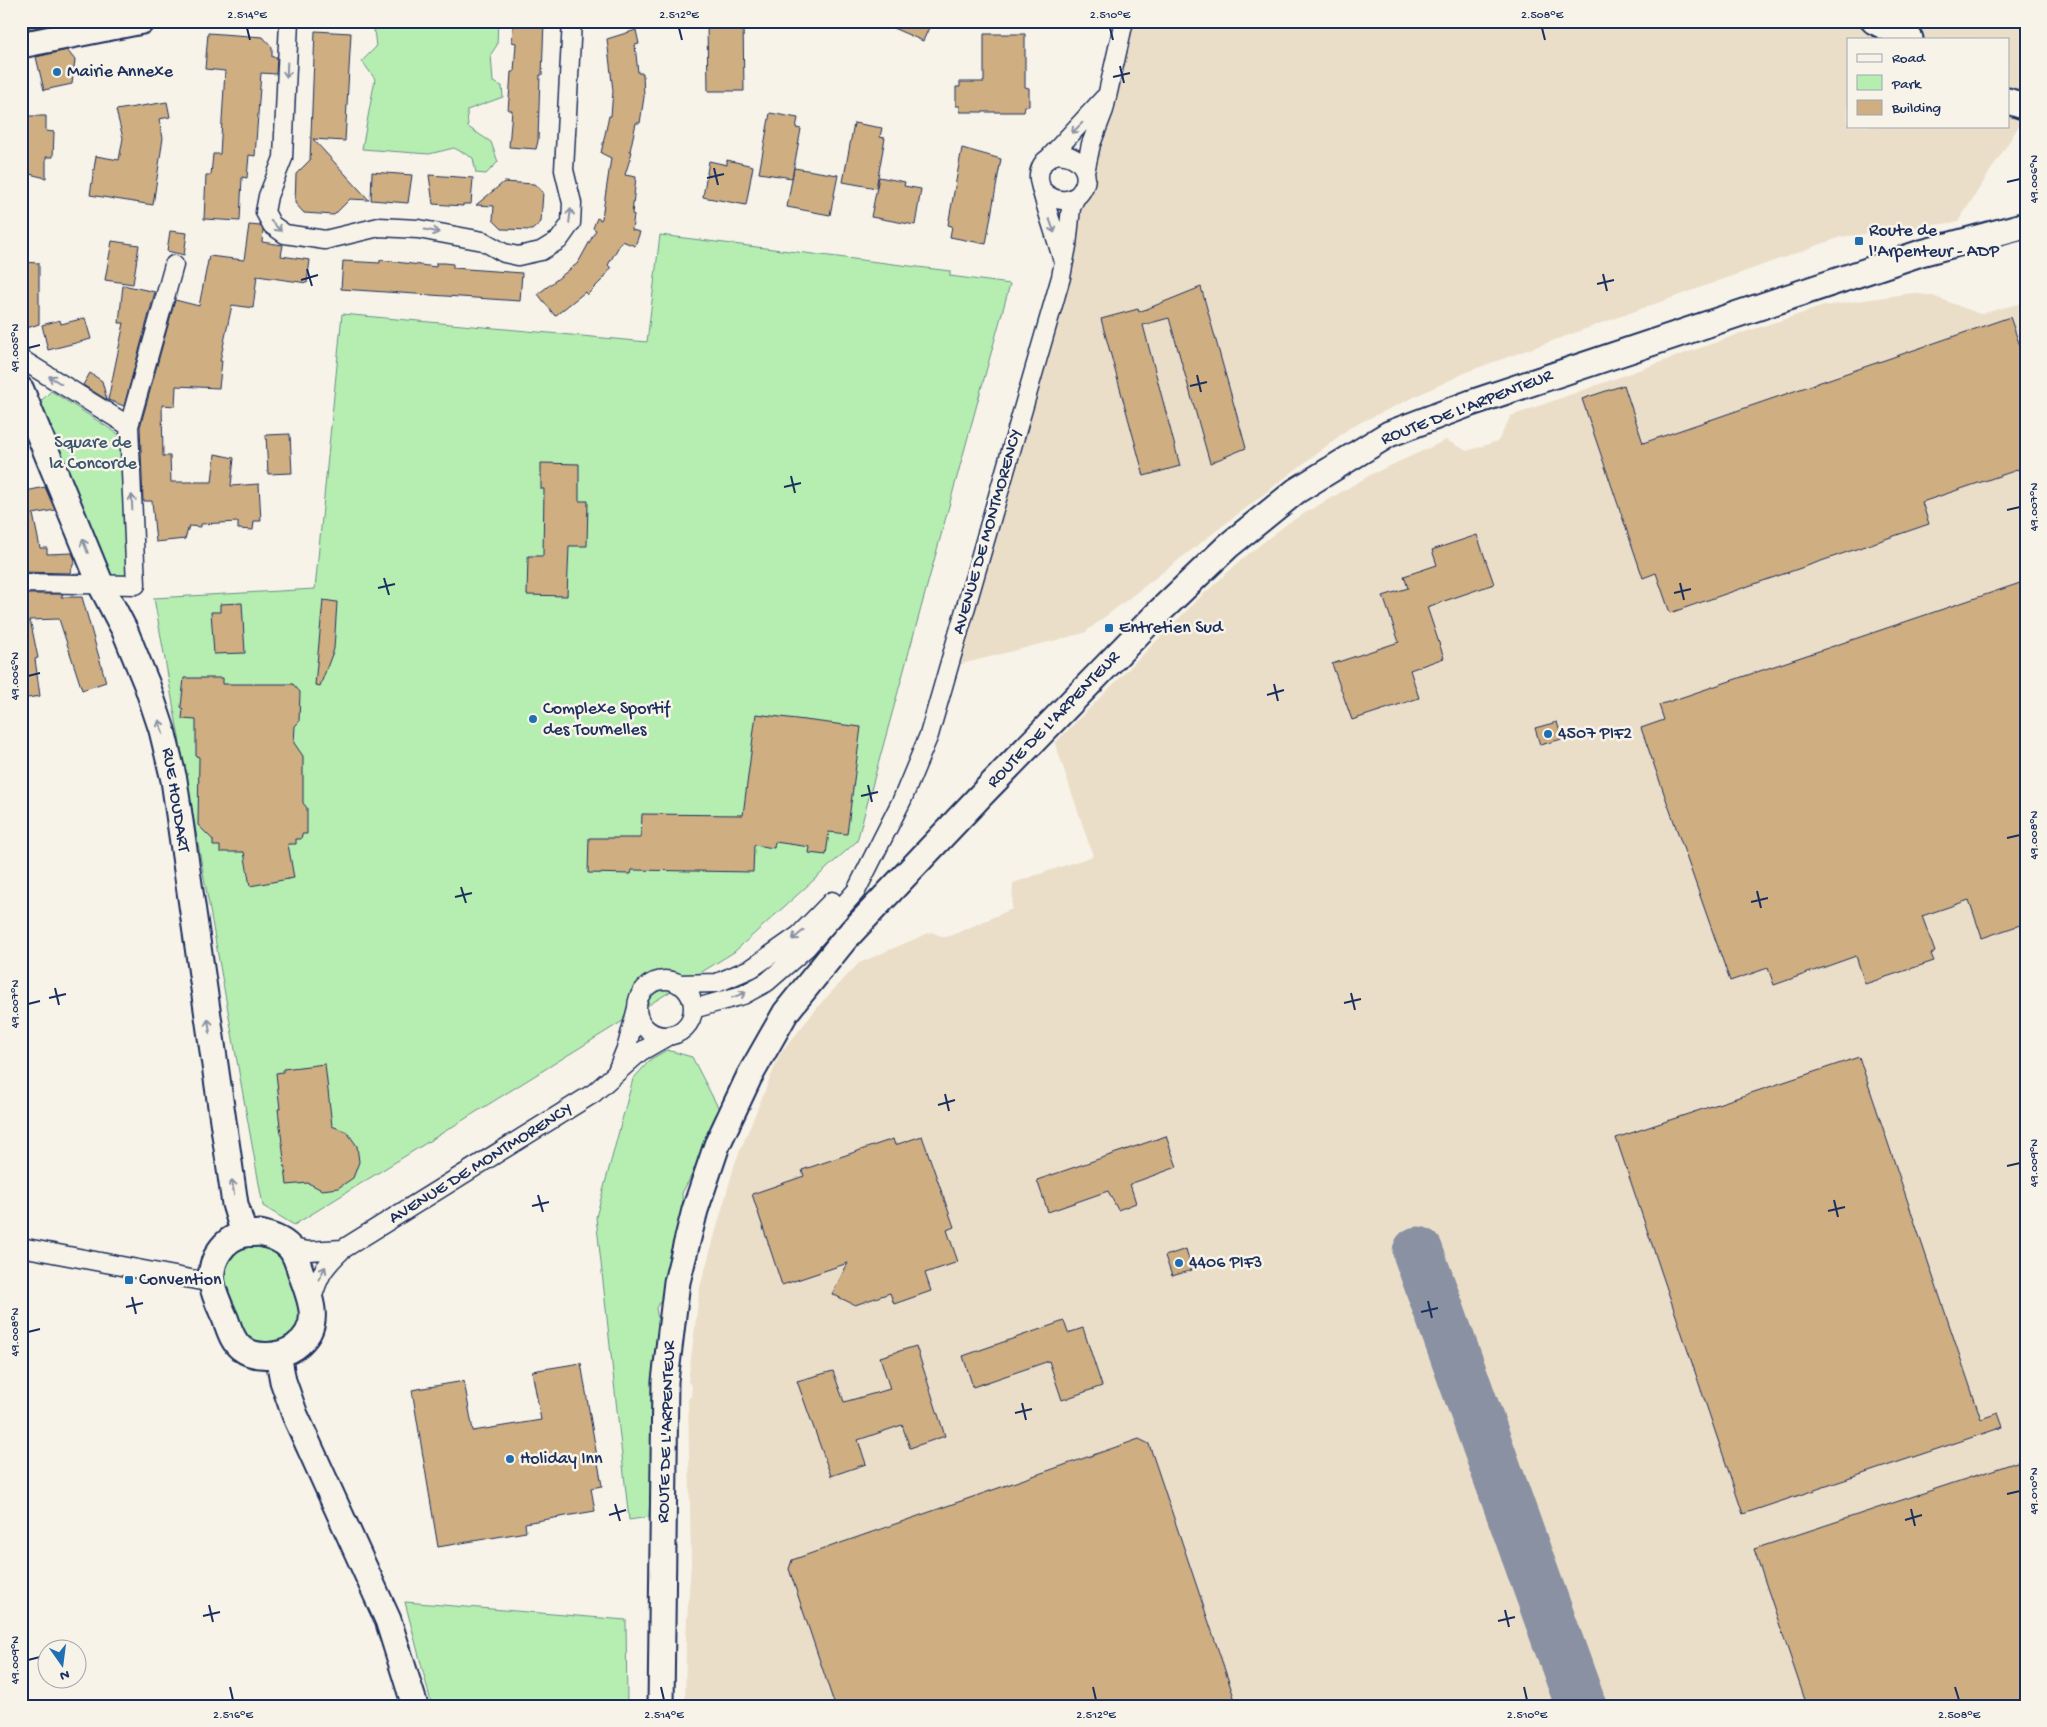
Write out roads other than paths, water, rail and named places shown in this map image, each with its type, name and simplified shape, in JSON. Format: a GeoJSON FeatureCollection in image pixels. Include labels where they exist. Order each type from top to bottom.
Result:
{"type":"FeatureCollection","features":[{"type":"Feature","properties":{"kind":"main road"},"geometry":{"type":"LineString","coordinates":[[21,45],[142,21]]}},
{"type":"Feature","properties":{"kind":"main road"},"geometry":{"type":"LineString","coordinates":[[1874,21],[1908,38]]}},
{"type":"Feature","properties":{"kind":"main road"},"geometry":{"type":"LineString","coordinates":[[2010,100],[2026,95]]}},
{"type":"Feature","properties":{"kind":"main road"},"geometry":{"type":"LineString","coordinates":[[2010,102],[2026,107]]}},
{"type":"Feature","properties":{"kind":"main road","name":"ROUTE DE L'ARPENTEUR"},"geometry":{"type":"LineString","coordinates":[[661,1706],[665,1381],[677,1282],[704,1182],[718,1144],[749,1077],[786,1012],[845,939],[984,792],[1157,614],[1228,546],[1296,491],[1381,439],[1471,403],[1921,253],[2026,225]]}},
{"type":"Feature","properties":{"kind":"main road","name":"RUE HOUDART"},"geometry":{"type":"LineString","coordinates":[[21,390],[101,585],[125,631],[162,730],[174,780],[235,1204],[244,1234]]}},
{"type":"Feature","properties":{"kind":"main road"},"geometry":{"type":"LineString","coordinates":[[260,1233],[282,1241],[288,1247],[300,1270],[312,1302],[313,1317],[310,1330],[303,1341],[292,1349],[278,1354],[258,1355],[243,1350],[236,1343],[212,1283],[212,1270],[215,1258],[226,1242],[244,1234],[260,1233]]}},
{"type":"Feature","properties":{"kind":"main road"},"geometry":{"type":"LineString","coordinates":[[278,1354],[283,1381],[295,1415],[388,1620],[414,1706]]}},
{"type":"Feature","properties":{"kind":"street"},"geometry":{"type":"LineString","coordinates":[[289,21],[283,158],[268,196],[266,212],[272,225],[285,234],[325,240],[379,227],[418,229],[483,241],[504,253],[518,256],[541,251],[559,240],[571,222],[572,203],[564,170],[572,21]]}},
{"type":"Feature","properties":{"kind":"street"},"geometry":{"type":"LineString","coordinates":[[1106,96],[1040,169],[1039,176],[1043,191],[1049,197],[1063,201],[1076,196],[1085,185],[1085,172],[1091,144],[1104,110],[1124,21]]}},
{"type":"Feature","properties":{"kind":"street"},"geometry":{"type":"LineString","coordinates":[[1047,160],[1058,154],[1066,154],[1080,162],[1085,172]]}},
{"type":"Feature","properties":{"kind":"street","name":"AVENUE DE MONTMORENCY"},"geometry":{"type":"LineString","coordinates":[[1043,191],[1047,212],[1063,261]]}},
{"type":"Feature","properties":{"kind":"street","name":"AVENUE DE MONTMORENCY"},"geometry":{"type":"LineString","coordinates":[[693,1009],[742,995],[767,982],[806,948],[856,891],[902,800],[930,735],[1061,277],[1071,208],[1076,196]]}},
{"type":"Feature","properties":{"kind":"street"},"geometry":{"type":"LineString","coordinates":[[21,583],[136,586],[129,426],[174,265]]}},
{"type":"Feature","properties":{"kind":"street"},"geometry":{"type":"LineString","coordinates":[[21,360],[129,426]]}},
{"type":"Feature","properties":{"kind":"street","name":"AVENUE DE MONTMORENCY"},"geometry":{"type":"LineString","coordinates":[[678,984],[717,982],[726,979],[752,968],[799,934],[845,887],[902,800]]}},
{"type":"Feature","properties":{"kind":"street"},"geometry":{"type":"LineString","coordinates":[[669,981],[678,984],[687,992],[692,1001],[691,1018],[686,1026],[677,1033],[668,1036],[656,1035],[648,1030],[640,1021],[637,1002],[644,989],[652,983],[669,981]]}},
{"type":"Feature","properties":{"kind":"street","name":"AVENUE DE MONTMORENCY"},"geometry":{"type":"LineString","coordinates":[[616,1074],[627,1046],[637,1007]]}},
{"type":"Feature","properties":{"kind":"street","name":"AVENUE DE MONTMORENCY"},"geometry":{"type":"LineString","coordinates":[[312,1302],[316,1285],[325,1266],[343,1249],[594,1093],[640,1052],[668,1036]]}},
{"type":"Feature","properties":{"kind":"street"},"geometry":{"type":"LineString","coordinates":[[21,1247],[212,1283]]}},
{"type":"Feature","properties":{"kind":"street","name":"AVENUE DE MONTMORENCY"},"geometry":{"type":"LineString","coordinates":[[288,1247],[308,1251],[343,1249]]}},
{"type":"Feature","properties":{"kind":"place","name":"Mairie Annexe"},"geometry":{"type":"Point","coordinates":[57,72]}},
{"type":"Feature","properties":{"kind":"place","name":"Route de l'Arpenteur - ADP"},"geometry":{"type":"Point","coordinates":[1859,241]}},
{"type":"Feature","properties":{"kind":"place","name":"Entretien Sud"},"geometry":{"type":"Point","coordinates":[1109,628]}},
{"type":"Feature","properties":{"kind":"place","name":"Complexe Sportif des Tournelles"},"geometry":{"type":"Point","coordinates":[533,719]}},
{"type":"Feature","properties":{"kind":"place","name":"4507 PIF2"},"geometry":{"type":"Point","coordinates":[1548,734]}},
{"type":"Feature","properties":{"kind":"place","name":"4406 PIF3"},"geometry":{"type":"Point","coordinates":[1179,1263]}},
{"type":"Feature","properties":{"kind":"place","name":"Convention"},"geometry":{"type":"Point","coordinates":[129,1280]}},
{"type":"Feature","properties":{"kind":"place","name":"Holiday Inn"},"geometry":{"type":"Point","coordinates":[510,1459]}},
{"type":"Feature","properties":{"kind":"park label","name":"Square de la Concorde"},"geometry":{"type":"Point","coordinates":[93,453]}}]}
